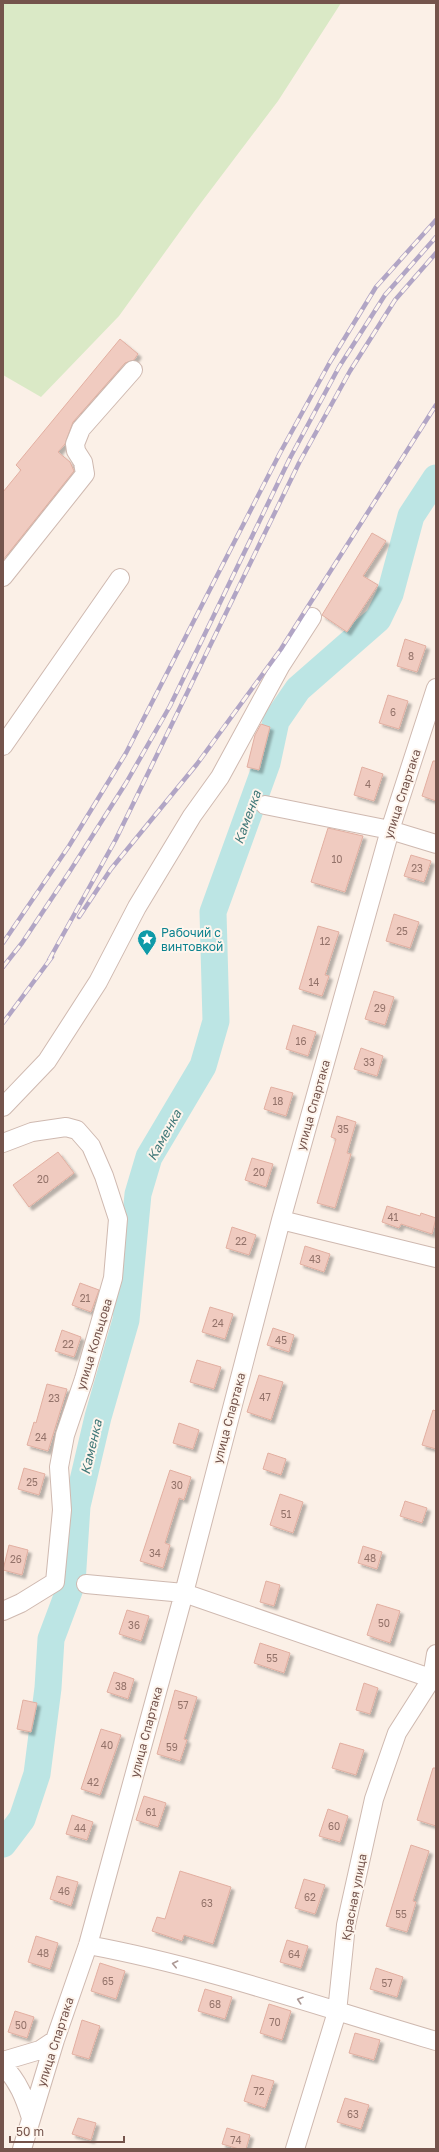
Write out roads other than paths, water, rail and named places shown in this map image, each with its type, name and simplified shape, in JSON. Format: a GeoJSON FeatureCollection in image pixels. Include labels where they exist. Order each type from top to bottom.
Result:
{"type":"FeatureCollection","features":[{"type":"Feature","properties":{"kind":"street"},"geometry":{"type":"LineString","coordinates":[[3,577],[85,474],[82,462],[76,451],[75,444],[81,429],[133,370]]}},
{"type":"Feature","properties":{"kind":"street"},"geometry":{"type":"LineString","coordinates":[[3,746],[120,578]]}},
{"type":"Feature","properties":{"kind":"street"},"geometry":{"type":"LineString","coordinates":[[3,1107],[47,1061],[98,982],[137,906],[192,816],[220,777],[281,665],[312,617]]}},
{"type":"Feature","properties":{"kind":"street","name":"улица Спартака"},"geometry":{"type":"LineString","coordinates":[[22,2149],[55,2040],[88,1945],[184,1593],[281,1220],[390,830],[436,688]]}},
{"type":"Feature","properties":{"kind":"street"},"geometry":{"type":"LineString","coordinates":[[265,805],[390,830],[436,844]]}},
{"type":"Feature","properties":{"kind":"street","name":"улица Кольцова"},"geometry":{"type":"LineString","coordinates":[[3,1143],[32,1132],[66,1127],[77,1130],[93,1152],[104,1176],[118,1219],[113,1278],[84,1379],[65,1435],[59,1467],[62,1510],[55,1582],[21,1603],[3,1611]]}},
{"type":"Feature","properties":{"kind":"street"},"geometry":{"type":"LineString","coordinates":[[281,1220],[436,1258]]}},
{"type":"Feature","properties":{"kind":"street"},"geometry":{"type":"LineString","coordinates":[[86,1584],[184,1593],[434,1679]]}},
{"type":"Feature","properties":{"kind":"street","name":"Красная улица"},"geometry":{"type":"LineString","coordinates":[[295,2149],[337,2012],[346,1925],[374,1799],[397,1733],[434,1679],[436,1654]]}},
{"type":"Feature","properties":{"kind":"street"},"geometry":{"type":"LineString","coordinates":[[88,1945],[221,1975],[337,2012],[436,2041]]}},
{"type":"Feature","properties":{"kind":"street"},"geometry":{"type":"LineString","coordinates":[[3,2061],[40,2050],[55,2040]]}},
{"type":"Feature","properties":{"kind":"street"},"geometry":{"type":"LineString","coordinates":[[3,2066],[9,2072],[25,2098],[31,2118]]}},
{"type":"Feature","properties":{"kind":"waterway","name":"Каменка"},"geometry":{"type":"LineString","coordinates":[[3,1844],[22,1819],[37,1774],[48,1688],[51,1639],[72,1583],[77,1506],[98,1417],[126,1320],[138,1194],[149,1157],[203,1066],[216,1021],[213,912],[267,763],[276,721],[298,689],[378,619],[390,594],[411,516],[436,478]]}},
{"type":"Feature","properties":{"kind":"railway"},"geometry":{"type":"LineString","coordinates":[[3,943],[69,846],[126,753],[280,453],[330,362],[376,287],[436,220]]}},
{"type":"Feature","properties":{"kind":"railway"},"geometry":{"type":"LineString","coordinates":[[3,967],[22,943],[70,871],[126,783],[170,706],[290,458],[339,367],[385,295],[436,237]]}},
{"type":"Feature","properties":{"kind":"railway"},"geometry":{"type":"LineString","coordinates":[[49,960],[116,839],[299,463],[350,371],[395,300],[436,253]]}},
{"type":"Feature","properties":{"kind":"railway"},"geometry":{"type":"LineString","coordinates":[[79,917],[111,869],[197,764],[281,649],[436,405]]}},
{"type":"Feature","properties":{"kind":"railway"},"geometry":{"type":"LineString","coordinates":[[3,1023],[52,957]]}},
{"type":"Feature","properties":{"kind":"place","name":"Рабочий с винтовкой"},"geometry":{"type":"Point","coordinates":[147,956]}}]}
